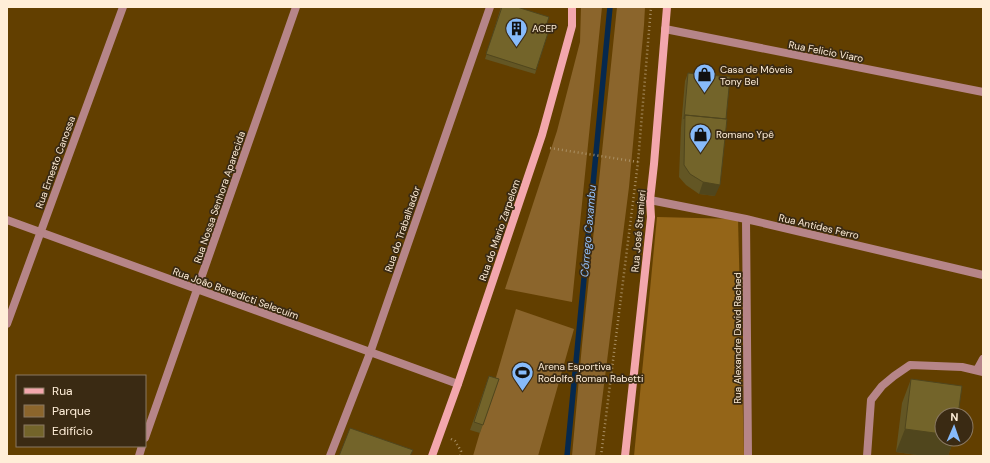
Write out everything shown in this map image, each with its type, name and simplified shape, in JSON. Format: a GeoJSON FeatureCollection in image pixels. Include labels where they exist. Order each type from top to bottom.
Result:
{"type":"FeatureCollection","features":[{"type":"Feature","properties":{"kind":"street","name":"Rua Ernesto Canossa"},"geometry":{"type":"LineString","coordinates":[[7,324],[123,7]]}},
{"type":"Feature","properties":{"kind":"street","name":"Rua Nossa Senhora Aparecida"},"geometry":{"type":"LineString","coordinates":[[146,435],[296,7]]}},
{"type":"Feature","properties":{"kind":"street","name":"Rua do Trabalhador"},"geometry":{"type":"LineString","coordinates":[[330,456],[370,352],[490,7]]}},
{"type":"Feature","properties":{"kind":"street","name":"Rua do Mario Zarpelom"},"geometry":{"type":"LineString","coordinates":[[432,456],[458,384],[538,146],[572,26],[572,7]]}},
{"type":"Feature","properties":{"kind":"street","name":"Rua José Stranieri"},"geometry":{"type":"LineString","coordinates":[[625,456],[651,217],[650,200],[667,7]]}},
{"type":"Feature","properties":{"kind":"street","name":"Rua Felicio Viaro"},"geometry":{"type":"LineString","coordinates":[[665,29],[983,92]]}},
{"type":"Feature","properties":{"kind":"street","name":"Rua Antides Ferro"},"geometry":{"type":"LineString","coordinates":[[650,200],[746,219],[983,275]]}},
{"type":"Feature","properties":{"kind":"street","name":"Rua Alexandre David Rached"},"geometry":{"type":"LineString","coordinates":[[746,219],[748,456]]}},
{"type":"Feature","properties":{"kind":"street","name":"Rua João Benedicti Selecuim"},"geometry":{"type":"LineString","coordinates":[[7,220],[458,384]]}},
{"type":"Feature","properties":{"kind":"street"},"geometry":{"type":"LineString","coordinates":[[867,456],[871,400],[882,386],[910,365],[962,367],[980,371],[983,359]]}},
{"type":"Feature","properties":{"kind":"path"},"geometry":{"type":"LineString","coordinates":[[601,456],[638,162],[651,7]]}},
{"type":"Feature","properties":{"kind":"path"},"geometry":{"type":"LineString","coordinates":[[538,146],[654,164]]}},
{"type":"Feature","properties":{"kind":"path"},"geometry":{"type":"LineString","coordinates":[[440,435],[455,441],[461,451],[460,456]]}},
{"type":"Feature","properties":{"kind":"green space"},"geometry":{"type":"Polygon","coordinates":[[[581,7],[602,7],[572,302],[505,289],[557,131],[580,42],[581,7]]]}},
{"type":"Feature","properties":{"kind":"green space"},"geometry":{"type":"Polygon","coordinates":[[[617,7],[645,7],[629,187],[595,456],[572,456],[582,345],[617,7]]]}},
{"type":"Feature","properties":{"kind":"green space","name":"Arena Esportiva Rodolfo Roman Rabetti"},"geometry":{"type":"Polygon","coordinates":[[[516,309],[574,329],[538,456],[473,456],[516,309]]]}},
{"type":"Feature","properties":{"kind":"shaded area"},"geometry":{"type":"Polygon","coordinates":[[[657,217],[738,219],[744,456],[634,456],[657,217]]]}},
{"type":"Feature","properties":{"kind":"building","name":"ACEP"},"geometry":{"type":"Polygon","coordinates":[[[502,7],[517,7],[549,17],[546,26],[548,33],[536,70],[486,54],[502,7]]]}},
{"type":"Feature","properties":{"kind":"building"},"geometry":{"type":"Polygon","coordinates":[[[688,73],[730,77],[726,119],[685,115],[684,119],[688,73]]]}},
{"type":"Feature","properties":{"kind":"building","name":"Romano Ypê"},"geometry":{"type":"Polygon","coordinates":[[[685,115],[727,119],[720,185],[703,182],[690,174],[684,165],[685,115]]]}},
{"type":"Feature","properties":{"kind":"building"},"geometry":{"type":"Polygon","coordinates":[[[489,376],[499,379],[483,425],[474,422],[489,376]]]}},
{"type":"Feature","properties":{"kind":"building"},"geometry":{"type":"Polygon","coordinates":[[[911,379],[962,386],[959,407],[934,407],[934,433],[905,429],[911,379]]]}},
{"type":"Feature","properties":{"kind":"building"},"geometry":{"type":"Polygon","coordinates":[[[350,428],[413,450],[410,456],[339,456],[350,428]]]}},
{"type":"Feature","properties":{"kind":"waterway","name":"Córrego Caxambu"},"geometry":{"type":"LineString","coordinates":[[567,456],[610,7]]}},
{"type":"Feature","properties":{"kind":"place","name":"ACEP"},"geometry":{"type":"Point","coordinates":[516,48]}},
{"type":"Feature","properties":{"kind":"place","name":"Casa de Móveis Tony Bel"},"geometry":{"type":"Point","coordinates":[705,94]}},
{"type":"Feature","properties":{"kind":"place","name":"Romano Ypê"},"geometry":{"type":"Point","coordinates":[700,154]}},
{"type":"Feature","properties":{"kind":"place","name":"Arena Esportiva Rodolfo Roman Rabetti"},"geometry":{"type":"Point","coordinates":[523,392]}}]}
